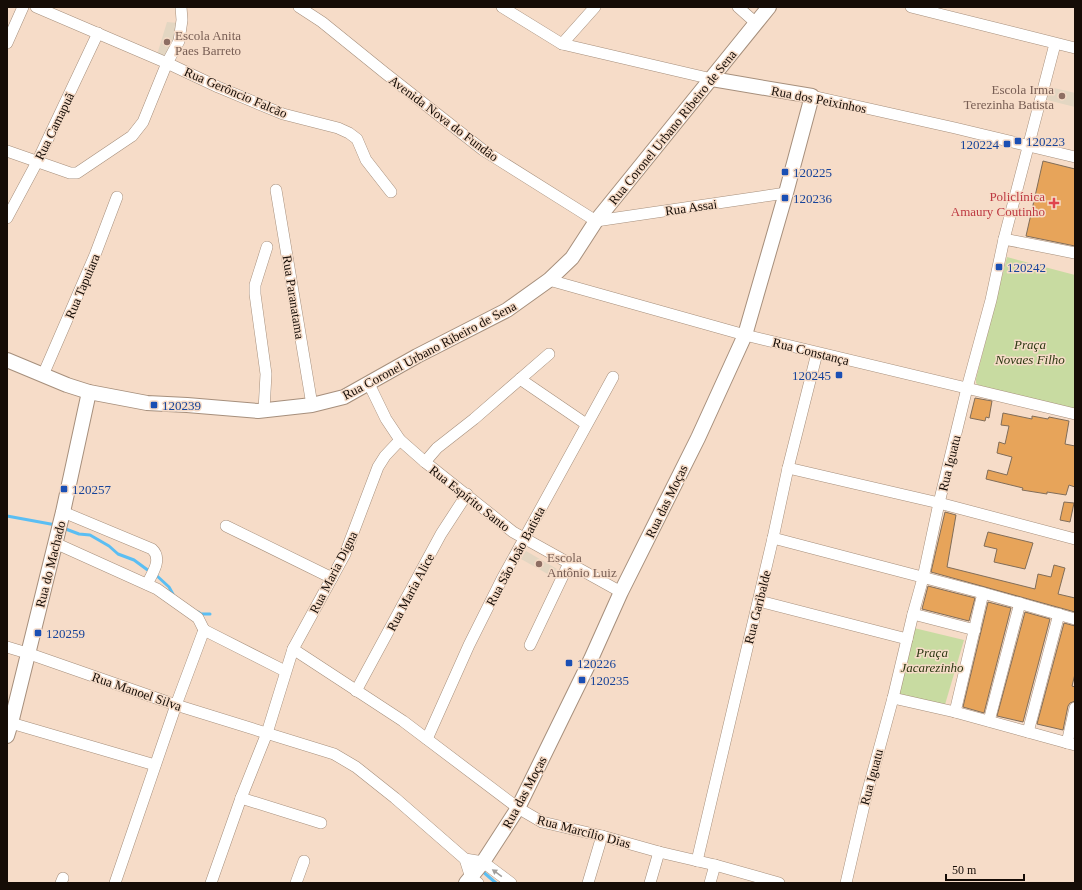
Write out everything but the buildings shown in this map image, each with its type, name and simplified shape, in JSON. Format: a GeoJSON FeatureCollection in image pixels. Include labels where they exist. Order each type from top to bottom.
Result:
{"type":"FeatureCollection","features":[{"type":"Feature","properties":{"kind":"street"},"geometry":{"type":"LineString","coordinates":[[8,39],[23,7]]}},
{"type":"Feature","properties":{"kind":"street","name":"Rua Gerôncio Falcão"},"geometry":{"type":"LineString","coordinates":[[36,7],[283,114],[338,128],[349,133],[357,139],[366,160],[391,192]]}},
{"type":"Feature","properties":{"kind":"street"},"geometry":{"type":"LineString","coordinates":[[7,151],[70,173],[77,173],[132,136],[143,122],[167,63],[179,41],[182,20],[181,7]]}},
{"type":"Feature","properties":{"kind":"street","name":"Avenida Nova do Fundão"},"geometry":{"type":"LineString","coordinates":[[299,7],[322,22],[385,74],[483,150],[596,221]]}},
{"type":"Feature","properties":{"kind":"street","name":"Rua dos Peixinhos"},"geometry":{"type":"LineString","coordinates":[[502,7],[562,44],[712,79],[812,96],[1075,157]]}},
{"type":"Feature","properties":{"kind":"street"},"geometry":{"type":"LineString","coordinates":[[562,44],[595,7]]}},
{"type":"Feature","properties":{"kind":"street"},"geometry":{"type":"LineString","coordinates":[[738,7],[756,23]]}},
{"type":"Feature","properties":{"kind":"street","name":"Rua Coronel Urbano Ribeiro de Sena"},"geometry":{"type":"LineString","coordinates":[[7,360],[89,392],[146,403],[264,410],[312,405],[344,397],[417,356],[507,310],[549,280],[572,258],[596,221],[769,7]]}},
{"type":"Feature","properties":{"kind":"street"},"geometry":{"type":"LineString","coordinates":[[911,7],[1075,48]]}},
{"type":"Feature","properties":{"kind":"street","name":"Rua Camapuã"},"geometry":{"type":"LineString","coordinates":[[7,218],[37,162],[98,33]]}},
{"type":"Feature","properties":{"kind":"street","name":"Rua Iguatu"},"geometry":{"type":"LineString","coordinates":[[846,883],[864,801],[893,698],[923,578],[967,388],[991,300],[1004,239],[1055,44]]}},
{"type":"Feature","properties":{"kind":"street","name":"Rua das Moças"},"geometry":{"type":"LineString","coordinates":[[472,881],[518,808],[591,659],[621,592],[698,438],[745,335],[812,96]]}},
{"type":"Feature","properties":{"kind":"street","name":"Rua Paranatama"},"geometry":{"type":"LineString","coordinates":[[276,190],[312,405]]}},
{"type":"Feature","properties":{"kind":"street","name":"Rua Assai"},"geometry":{"type":"LineString","coordinates":[[596,221],[786,193]]}},
{"type":"Feature","properties":{"kind":"street","name":"Rua Tapuiara"},"geometry":{"type":"LineString","coordinates":[[43,374],[95,255],[117,197]]}},
{"type":"Feature","properties":{"kind":"street"},"geometry":{"type":"LineString","coordinates":[[1004,239],[1075,253]]}},
{"type":"Feature","properties":{"kind":"street"},"geometry":{"type":"LineString","coordinates":[[264,410],[266,374],[255,285],[267,247]]}},
{"type":"Feature","properties":{"kind":"street","name":"Rua Constança"},"geometry":{"type":"LineString","coordinates":[[549,280],[745,335],[1075,414]]}},
{"type":"Feature","properties":{"kind":"street","name":"Rua Garibalde"},"geometry":{"type":"LineString","coordinates":[[697,861],[759,600],[788,468],[817,353]]}},
{"type":"Feature","properties":{"kind":"street"},"geometry":{"type":"LineString","coordinates":[[425,462],[437,448],[549,354]]}},
{"type":"Feature","properties":{"kind":"street","name":"Rua São João Batista"},"geometry":{"type":"LineString","coordinates":[[427,739],[469,645],[524,539],[613,377]]}},
{"type":"Feature","properties":{"kind":"street"},"geometry":{"type":"LineString","coordinates":[[520,379],[586,424]]}},
{"type":"Feature","properties":{"kind":"street","name":"Rua Espírito Santo"},"geometry":{"type":"LineString","coordinates":[[369,384],[386,419],[400,440],[425,462],[513,532],[621,592]]}},
{"type":"Feature","properties":{"kind":"street","name":"Rua do Machado"},"geometry":{"type":"LineString","coordinates":[[9,730],[62,515],[89,392]]}},
{"type":"Feature","properties":{"kind":"street","name":"Rua Maria Digna"},"geometry":{"type":"LineString","coordinates":[[211,883],[241,798],[267,733],[285,671],[293,650],[345,554],[378,467],[385,456],[400,440]]}},
{"type":"Feature","properties":{"kind":"street"},"geometry":{"type":"LineString","coordinates":[[788,468],[939,504],[1075,539]]}},
{"type":"Feature","properties":{"kind":"street","name":"Rua Maria Alice"},"geometry":{"type":"LineString","coordinates":[[356,691],[441,534],[466,494]]}},
{"type":"Feature","properties":{"kind":"street"},"geometry":{"type":"LineString","coordinates":[[62,515],[152,549],[156,552],[158,557],[157,562],[147,584]]}},
{"type":"Feature","properties":{"kind":"street"},"geometry":{"type":"LineString","coordinates":[[226,526],[332,578]]}},
{"type":"Feature","properties":{"kind":"street"},"geometry":{"type":"LineString","coordinates":[[773,538],[983,593],[1075,619]]}},
{"type":"Feature","properties":{"kind":"street"},"geometry":{"type":"LineString","coordinates":[[56,539],[147,584],[198,618],[204,630],[285,671]]}},
{"type":"Feature","properties":{"kind":"street"},"geometry":{"type":"LineString","coordinates":[[530,645],[569,563]]}},
{"type":"Feature","properties":{"kind":"street"},"geometry":{"type":"LineString","coordinates":[[955,712],[983,593]]}},
{"type":"Feature","properties":{"kind":"street"},"geometry":{"type":"LineString","coordinates":[[759,600],[907,639]]}},
{"type":"Feature","properties":{"kind":"street"},"geometry":{"type":"LineString","coordinates":[[989,721],[1020,603]]}},
{"type":"Feature","properties":{"kind":"street"},"geometry":{"type":"LineString","coordinates":[[913,614],[974,630]]}},
{"type":"Feature","properties":{"kind":"street"},"geometry":{"type":"LineString","coordinates":[[1028,732],[1059,614]]}},
{"type":"Feature","properties":{"kind":"street"},"geometry":{"type":"LineString","coordinates":[[115,883],[176,705],[204,630]]}},
{"type":"Feature","properties":{"kind":"street","name":"Rua Manoel Silva"},"geometry":{"type":"LineString","coordinates":[[7,647],[176,705],[334,754],[356,767],[395,798],[465,859]]}},
{"type":"Feature","properties":{"kind":"street","name":"Rua Marcílio Dias"},"geometry":{"type":"LineString","coordinates":[[293,650],[403,721],[518,808],[542,822],[714,865],[773,882]]}},
{"type":"Feature","properties":{"kind":"street"},"geometry":{"type":"LineString","coordinates":[[893,698],[955,712],[1071,744],[1075,708]]}},
{"type":"Feature","properties":{"kind":"street"},"geometry":{"type":"LineString","coordinates":[[9,730],[155,765]]}},
{"type":"Feature","properties":{"kind":"street"},"geometry":{"type":"LineString","coordinates":[[241,798],[322,823]]}},
{"type":"Feature","properties":{"kind":"street"},"geometry":{"type":"LineString","coordinates":[[588,883],[602,836]]}},
{"type":"Feature","properties":{"kind":"street"},"geometry":{"type":"LineString","coordinates":[[650,883],[659,852]]}},
{"type":"Feature","properties":{"kind":"street"},"geometry":{"type":"LineString","coordinates":[[472,881],[465,859],[483,862],[511,883]]}},
{"type":"Feature","properties":{"kind":"street"},"geometry":{"type":"LineString","coordinates":[[296,883],[304,861]]}},
{"type":"Feature","properties":{"kind":"street"},"geometry":{"type":"LineString","coordinates":[[710,883],[714,865]]}},
{"type":"Feature","properties":{"kind":"shaded area","name":"Escola Anita Paes Barreto"},"geometry":{"type":"Polygon","coordinates":[[[167,22],[178,23],[177,34],[168,54],[159,59],[156,58],[167,22]]]}},
{"type":"Feature","properties":{"kind":"shaded area","name":"Escola Irma Terezinha Batista"},"geometry":{"type":"Polygon","coordinates":[[[1050,87],[1075,93],[1075,107],[1047,100],[1050,87]]]}},
{"type":"Feature","properties":{"kind":"shaded area","name":"Escola Antônio Luiz"},"geometry":{"type":"Polygon","coordinates":[[[526,551],[557,569],[553,577],[521,559],[526,551]]]}},
{"type":"Feature","properties":{"kind":"green space","name":"Praça Novaes Filho"},"geometry":{"type":"Polygon","coordinates":[[[1007,257],[1075,275],[1075,410],[978,385],[976,383],[1007,257]]]}},
{"type":"Feature","properties":{"kind":"green space","name":"Praça Jacarezinho"},"geometry":{"type":"Polygon","coordinates":[[[914,628],[964,640],[944,708],[896,696],[914,628]]]}},
{"type":"Feature","properties":{"kind":"waterway"},"geometry":{"type":"LineString","coordinates":[[7,516],[56,525]]}},
{"type":"Feature","properties":{"kind":"waterway"},"geometry":{"type":"LineString","coordinates":[[63,528],[79,534],[90,535],[109,546],[118,554],[134,560],[149,571]]}},
{"type":"Feature","properties":{"kind":"waterway"},"geometry":{"type":"LineString","coordinates":[[156,575],[169,587],[174,596]]}},
{"type":"Feature","properties":{"kind":"waterway"},"geometry":{"type":"LineString","coordinates":[[198,612],[201,614],[210,614]]}},
{"type":"Feature","properties":{"kind":"waterway"},"geometry":{"type":"LineString","coordinates":[[481,870],[496,883]]}},
{"type":"Feature","properties":{"kind":"place","name":"Escola Anita Paes Barreto"},"geometry":{"type":"Point","coordinates":[167,42]}},
{"type":"Feature","properties":{"kind":"place","name":"Escola Irma Terezinha Batista"},"geometry":{"type":"Point","coordinates":[1062,96]}},
{"type":"Feature","properties":{"kind":"place","name":"120223"},"geometry":{"type":"Point","coordinates":[1018,141]}},
{"type":"Feature","properties":{"kind":"place","name":"120224"},"geometry":{"type":"Point","coordinates":[1007,144]}},
{"type":"Feature","properties":{"kind":"place","name":"120225"},"geometry":{"type":"Point","coordinates":[785,172]}},
{"type":"Feature","properties":{"kind":"place","name":"120236"},"geometry":{"type":"Point","coordinates":[785,198]}},
{"type":"Feature","properties":{"kind":"place","name":"Policlínica Amaury Coutinho"},"geometry":{"type":"Point","coordinates":[1054,203]}},
{"type":"Feature","properties":{"kind":"place","name":"120242"},"geometry":{"type":"Point","coordinates":[999,267]}},
{"type":"Feature","properties":{"kind":"place","name":"120245"},"geometry":{"type":"Point","coordinates":[839,375]}},
{"type":"Feature","properties":{"kind":"place","name":"120239"},"geometry":{"type":"Point","coordinates":[154,405]}},
{"type":"Feature","properties":{"kind":"place","name":"120257"},"geometry":{"type":"Point","coordinates":[64,489]}},
{"type":"Feature","properties":{"kind":"place","name":"Escola Antônio Luiz"},"geometry":{"type":"Point","coordinates":[539,564]}},
{"type":"Feature","properties":{"kind":"place","name":"120259"},"geometry":{"type":"Point","coordinates":[38,633]}},
{"type":"Feature","properties":{"kind":"place","name":"120226"},"geometry":{"type":"Point","coordinates":[569,663]}},
{"type":"Feature","properties":{"kind":"place","name":"120235"},"geometry":{"type":"Point","coordinates":[582,680]}}]}
